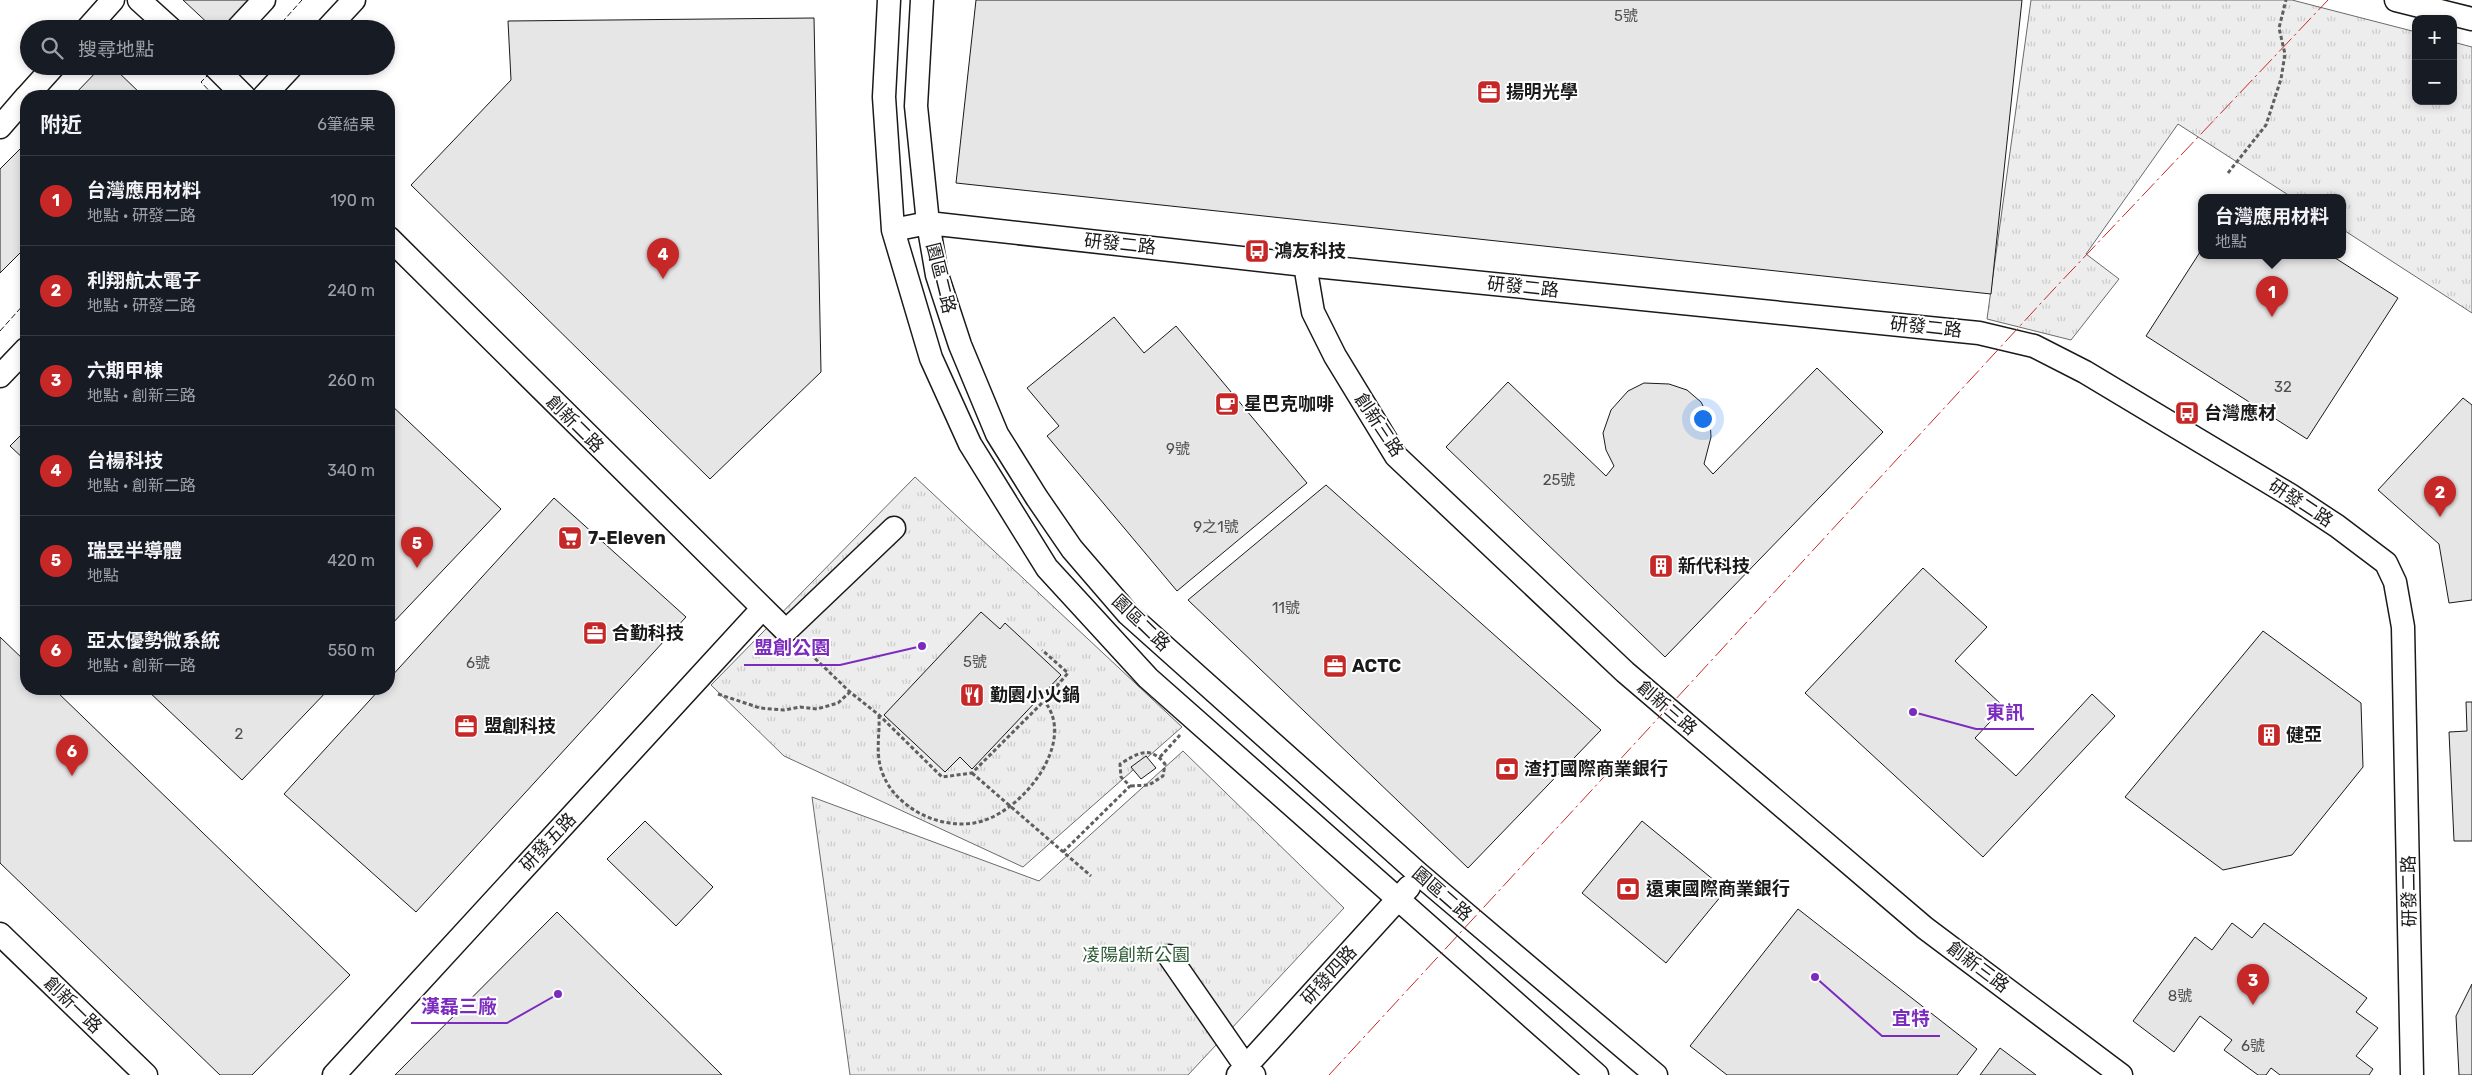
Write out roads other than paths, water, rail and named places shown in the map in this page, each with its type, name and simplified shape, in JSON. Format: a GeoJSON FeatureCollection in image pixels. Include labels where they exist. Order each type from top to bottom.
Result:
{"type":"FeatureCollection","features":[{"type":"Feature","properties":{"kind":"street"},"geometry":{"type":"LineString","coordinates":[[95,20],[113,0]]}},
{"type":"Feature","properties":{"kind":"street"},"geometry":{"type":"LineString","coordinates":[[139,0],[161,20]]}},
{"type":"Feature","properties":{"kind":"street"},"geometry":{"type":"LineString","coordinates":[[245,20],[264,0]]}},
{"type":"Feature","properties":{"kind":"street"},"geometry":{"type":"LineString","coordinates":[[335,20],[354,0]]}},
{"type":"Feature","properties":{"kind":"street","name":"園區二路"},"geometry":{"type":"LineString","coordinates":[[890,0],[884,97],[893,230],[931,358],[970,444],[1047,568],[1148,678],[1597,1075]]}},
{"type":"Feature","properties":{"kind":"street","name":"園區二路"},"geometry":{"type":"LineString","coordinates":[[922,0],[916,106],[928,223],[937,275],[960,345],[998,434],[1037,498],[1072,549],[1128,614],[1420,875],[1656,1075]]}},
{"type":"Feature","properties":{"kind":"street"},"geometry":{"type":"LineString","coordinates":[[2396,0],[2472,19]]}},
{"type":"Feature","properties":{"kind":"street"},"geometry":{"type":"LineString","coordinates":[[33,90],[46,75]]}},
{"type":"Feature","properties":{"kind":"street"},"geometry":{"type":"LineString","coordinates":[[223,75],[238,90]]}},
{"type":"Feature","properties":{"kind":"street"},"geometry":{"type":"LineString","coordinates":[[270,90],[284,75]]}},
{"type":"Feature","properties":{"kind":"street"},"geometry":{"type":"LineString","coordinates":[[0,127],[20,105]]}},
{"type":"Feature","properties":{"kind":"street","name":"研發二路"},"geometry":{"type":"LineString","coordinates":[[893,230],[928,223],[1305,265],[1979,333],[2034,346],[2084,372],[2281,490],[2386,562],[2395,582],[2403,627],[2412,1075]]}},
{"type":"Feature","properties":{"kind":"street","name":"創新二路"},"geometry":{"type":"LineString","coordinates":[[395,244],[762,610],[786,631],[894,528]]}},
{"type":"Feature","properties":{"kind":"street","name":"創新三路"},"geometry":{"type":"LineString","coordinates":[[1305,265],[1313,312],[1335,356],[1396,456],[1625,672],[1925,928],[2121,1075]]}},
{"type":"Feature","properties":{"kind":"street"},"geometry":{"type":"LineString","coordinates":[[0,376],[20,354]]}},
{"type":"Feature","properties":{"kind":"street","name":"研發五路"},"geometry":{"type":"LineString","coordinates":[[334,1075],[762,610]]}},
{"type":"Feature","properties":{"kind":"street","name":"研發四路"},"geometry":{"type":"LineString","coordinates":[[1246,1072],[1420,875]]}},
{"type":"Feature","properties":{"kind":"street","name":"創新一路"},"geometry":{"type":"LineString","coordinates":[[0,934],[146,1075]]}},
{"type":"Feature","properties":{"kind":"street"},"geometry":{"type":"LineString","coordinates":[[1169,956],[1246,1072]]}},
{"type":"Feature","properties":{"kind":"place","name":"揚明光學"},"geometry":{"type":"Point","coordinates":[1489,92]}},
{"type":"Feature","properties":{"kind":"place","name":"鴻友科技"},"geometry":{"type":"Point","coordinates":[1257,251]}},
{"type":"Feature","properties":{"kind":"place","name":"台楊科技"},"geometry":{"type":"Point","coordinates":[663,279]}},
{"type":"Feature","properties":{"kind":"place","name":"台灣應用材料"},"geometry":{"type":"Point","coordinates":[2272,317]}},
{"type":"Feature","properties":{"kind":"place","name":"星巴克咖啡"},"geometry":{"type":"Point","coordinates":[1227,404]}},
{"type":"Feature","properties":{"kind":"place","name":"台灣應材"},"geometry":{"type":"Point","coordinates":[2187,413]}},
{"type":"Feature","properties":{"kind":"place","name":"利翔航太電子"},"geometry":{"type":"Point","coordinates":[2440,517]}},
{"type":"Feature","properties":{"kind":"place","name":"7-Eleven"},"geometry":{"type":"Point","coordinates":[570,538]}},
{"type":"Feature","properties":{"kind":"place","name":"新代科技"},"geometry":{"type":"Point","coordinates":[1661,566]}},
{"type":"Feature","properties":{"kind":"place","name":"瑞昱半導體"},"geometry":{"type":"Point","coordinates":[417,568]}},
{"type":"Feature","properties":{"kind":"place","name":"合勤科技"},"geometry":{"type":"Point","coordinates":[595,633]}},
{"type":"Feature","properties":{"kind":"place","name":"盟創公園"},"geometry":{"type":"Point","coordinates":[922,646]}},
{"type":"Feature","properties":{"kind":"place","name":"ACTC"},"geometry":{"type":"Point","coordinates":[1335,666]}},
{"type":"Feature","properties":{"kind":"place","name":"勤園小火鍋"},"geometry":{"type":"Point","coordinates":[972,695]}},
{"type":"Feature","properties":{"kind":"place","name":"東訊"},"geometry":{"type":"Point","coordinates":[1913,712]}},
{"type":"Feature","properties":{"kind":"place","name":"盟創科技"},"geometry":{"type":"Point","coordinates":[466,726]}},
{"type":"Feature","properties":{"kind":"place","name":"健亞"},"geometry":{"type":"Point","coordinates":[2269,735]}},
{"type":"Feature","properties":{"kind":"place","name":"渣打國際商業銀行"},"geometry":{"type":"Point","coordinates":[1507,769]}},
{"type":"Feature","properties":{"kind":"place","name":"亞太優勢微系統"},"geometry":{"type":"Point","coordinates":[72,776]}},
{"type":"Feature","properties":{"kind":"place","name":"遠東國際商業銀行"},"geometry":{"type":"Point","coordinates":[1628,889]}},
{"type":"Feature","properties":{"kind":"place","name":"宜特"},"geometry":{"type":"Point","coordinates":[1815,977]}},
{"type":"Feature","properties":{"kind":"place","name":"漢磊三廠"},"geometry":{"type":"Point","coordinates":[558,994]}},
{"type":"Feature","properties":{"kind":"place","name":"六期甲棟"},"geometry":{"type":"Point","coordinates":[2253,1005]}},
{"type":"Feature","properties":{"kind":"park label","name":"凌陽創新公園"},"geometry":{"type":"Point","coordinates":[1136,955]}}]}
